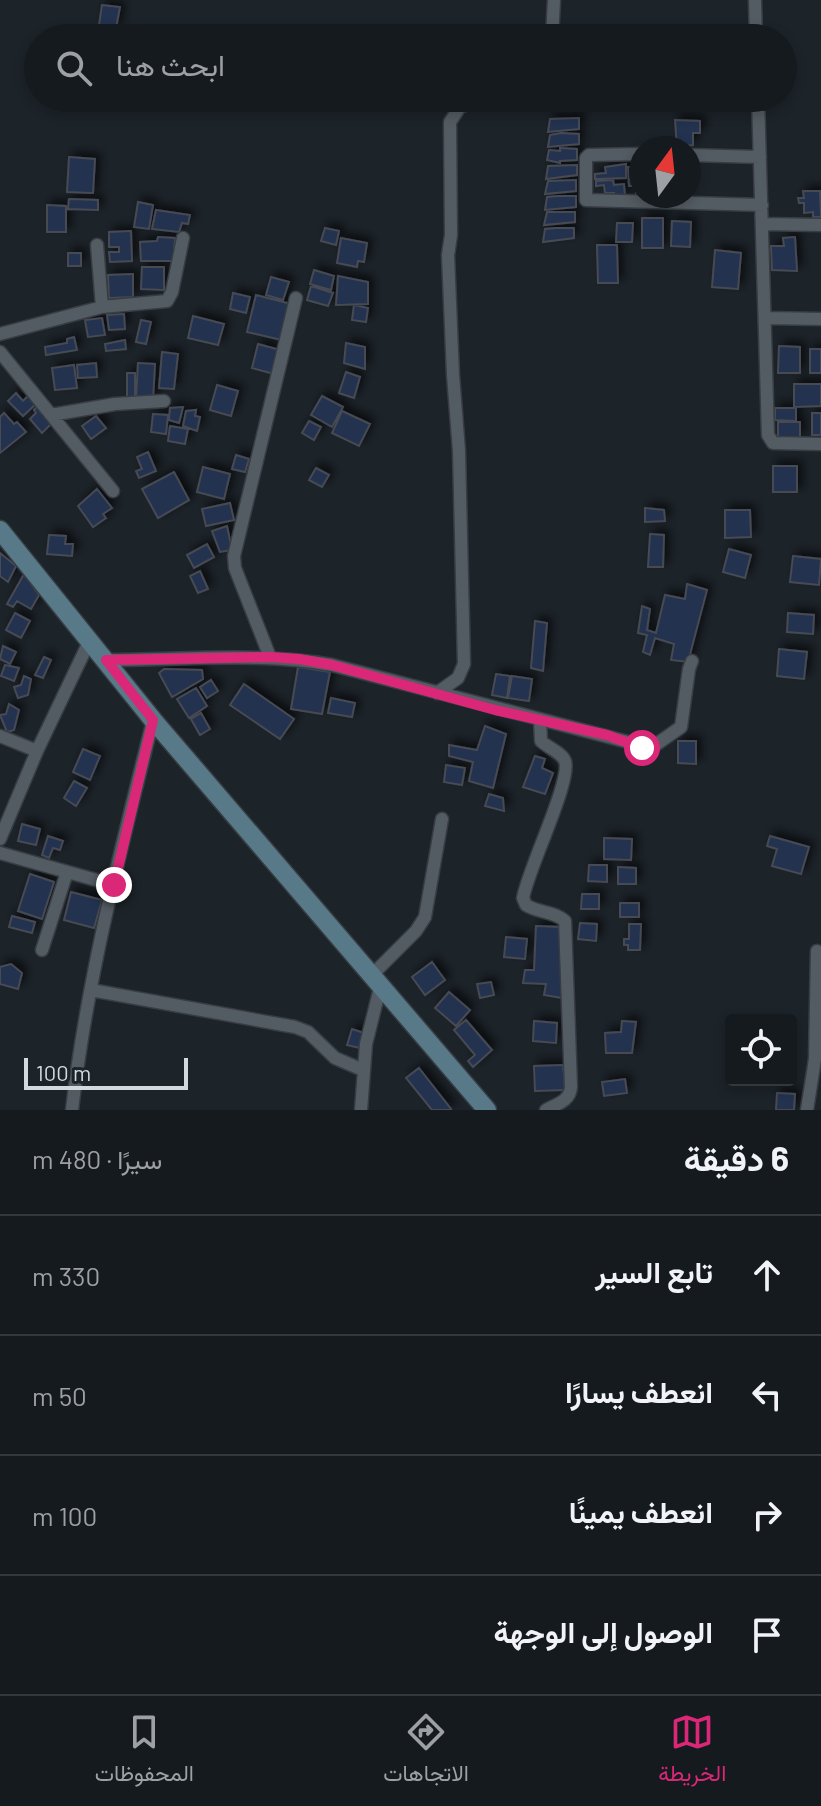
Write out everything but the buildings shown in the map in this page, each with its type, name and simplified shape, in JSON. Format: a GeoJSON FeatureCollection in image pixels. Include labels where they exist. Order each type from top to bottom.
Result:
{"type":"FeatureCollection","features":[{"type":"Feature","properties":{"kind":"street"},"geometry":{"type":"LineString","coordinates":[[553,24],[554,0]]}},
{"type":"Feature","properties":{"kind":"street"},"geometry":{"type":"LineString","coordinates":[[755,0],[756,24]]}},
{"type":"Feature","properties":{"kind":"street"},"geometry":{"type":"LineString","coordinates":[[437,693],[458,678],[464,664],[459,451],[448,255],[451,235],[450,122],[457,112]]}},
{"type":"Feature","properties":{"kind":"street"},"geometry":{"type":"LineString","coordinates":[[758,112],[769,440],[779,444],[821,444]]}},
{"type":"Feature","properties":{"kind":"street"},"geometry":{"type":"LineString","coordinates":[[629,154],[589,155],[586,158],[584,197],[586,200],[629,201]]}},
{"type":"Feature","properties":{"kind":"street"},"geometry":{"type":"LineString","coordinates":[[701,155],[760,157]]}},
{"type":"Feature","properties":{"kind":"street"},"geometry":{"type":"LineString","coordinates":[[701,203],[762,205]]}},
{"type":"Feature","properties":{"kind":"street"},"geometry":{"type":"LineString","coordinates":[[762,224],[821,225]]}},
{"type":"Feature","properties":{"kind":"street"},"geometry":{"type":"LineString","coordinates":[[0,334],[102,307],[167,301],[172,292],[183,238]]}},
{"type":"Feature","properties":{"kind":"street"},"geometry":{"type":"LineString","coordinates":[[97,245],[102,307]]}},
{"type":"Feature","properties":{"kind":"street"},"geometry":{"type":"LineString","coordinates":[[270,657],[235,568],[234,556],[296,298]]}},
{"type":"Feature","properties":{"kind":"street"},"geometry":{"type":"LineString","coordinates":[[766,318],[821,319]]}},
{"type":"Feature","properties":{"kind":"street"},"geometry":{"type":"LineString","coordinates":[[0,352],[113,491]]}},
{"type":"Feature","properties":{"kind":"street"},"geometry":{"type":"LineString","coordinates":[[51,415],[115,404],[164,401]]}},
{"type":"Feature","properties":{"kind":"street"},"geometry":{"type":"LineString","coordinates":[[0,530],[153,720],[487,1110]]}},
{"type":"Feature","properties":{"kind":"street"},"geometry":{"type":"LineString","coordinates":[[0,839],[37,751],[89,642]]}},
{"type":"Feature","properties":{"kind":"street"},"geometry":{"type":"LineString","coordinates":[[106,660],[270,657],[332,665],[651,748],[681,727],[692,661]]}},
{"type":"Feature","properties":{"kind":"street"},"geometry":{"type":"LineString","coordinates":[[72,1110],[91,990],[153,720]]}},
{"type":"Feature","properties":{"kind":"street"},"geometry":{"type":"LineString","coordinates":[[540,720],[541,741],[561,756],[565,766],[557,806],[538,848],[523,898],[531,909],[559,916],[565,921],[571,1087],[566,1100],[546,1110]]}},
{"type":"Feature","properties":{"kind":"street"},"geometry":{"type":"LineString","coordinates":[[0,736],[37,751]]}},
{"type":"Feature","properties":{"kind":"street"},"geometry":{"type":"LineString","coordinates":[[361,1110],[363,1070],[377,979],[425,917],[442,819]]}},
{"type":"Feature","properties":{"kind":"street"},"geometry":{"type":"LineString","coordinates":[[0,853],[114,885]]}},
{"type":"Feature","properties":{"kind":"street"},"geometry":{"type":"LineString","coordinates":[[42,950],[67,872]]}},
{"type":"Feature","properties":{"kind":"street"},"geometry":{"type":"LineString","coordinates":[[807,1110],[815,1059],[817,951]]}},
{"type":"Feature","properties":{"kind":"street"},"geometry":{"type":"LineString","coordinates":[[91,990],[295,1027],[308,1032],[335,1058],[363,1070]]}},
{"type":"Feature","properties":{"kind":"route"},"geometry":{"type":"LineString","coordinates":[[114,885],[153,720],[106,660],[299,659],[332,665],[495,710],[607,735],[642,748]]}}]}
